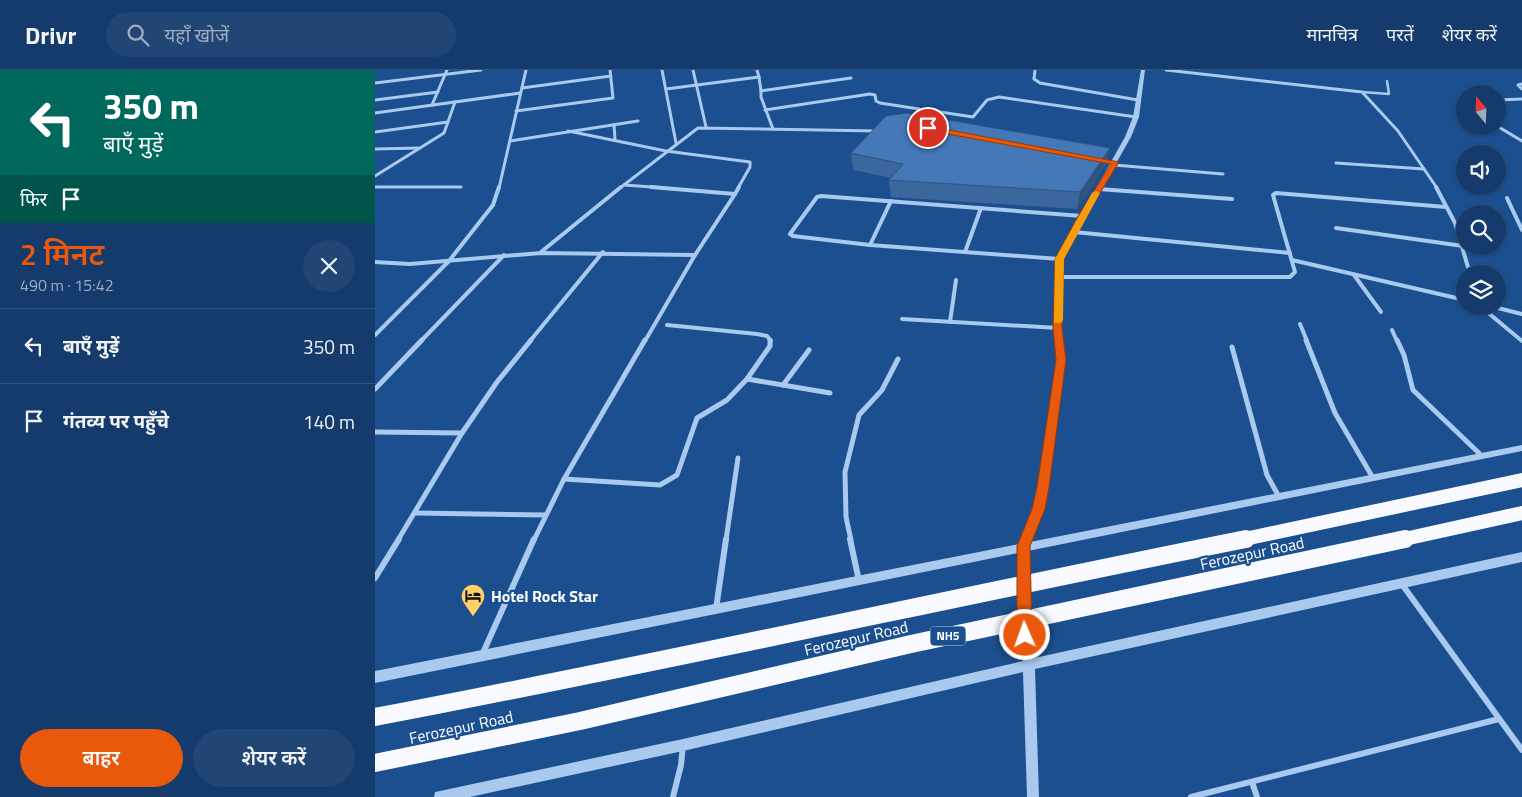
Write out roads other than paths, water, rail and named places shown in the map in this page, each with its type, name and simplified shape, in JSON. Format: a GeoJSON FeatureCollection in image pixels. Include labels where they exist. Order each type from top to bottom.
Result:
{"type":"FeatureCollection","features":[{"type":"Feature","properties":{"kind":"highway","name":"Ferozepur Road"},"geometry":{"type":"LineString","coordinates":[[375,717],[845,622],[1033,581],[1294,529],[1522,480]]}},
{"type":"Feature","properties":{"kind":"highway","name":"Ferozepur Road"},"geometry":{"type":"LineString","coordinates":[[375,763],[580,721],[911,644],[1162,592],[1522,513]]}},
{"type":"Feature","properties":{"kind":"street"},"geometry":{"type":"LineString","coordinates":[[432,105],[447,70]]}},
{"type":"Feature","properties":{"kind":"street"},"geometry":{"type":"LineString","coordinates":[[375,83],[481,70]]}},
{"type":"Feature","properties":{"kind":"street"},"geometry":{"type":"LineString","coordinates":[[375,335],[449,261],[496,200],[526,70]]}},
{"type":"Feature","properties":{"kind":"street"},"geometry":{"type":"LineString","coordinates":[[516,111],[613,98],[610,70]]}},
{"type":"Feature","properties":{"kind":"street"},"geometry":{"type":"LineString","coordinates":[[662,70],[676,143]]}},
{"type":"Feature","properties":{"kind":"street"},"geometry":{"type":"LineString","coordinates":[[693,70],[698,84],[706,127]]}},
{"type":"Feature","properties":{"kind":"street"},"geometry":{"type":"LineString","coordinates":[[757,70],[765,110],[773,129]]}},
{"type":"Feature","properties":{"kind":"street"},"geometry":{"type":"LineString","coordinates":[[1035,70],[1034,79],[1040,83],[1138,100]]}},
{"type":"Feature","properties":{"kind":"street"},"geometry":{"type":"LineString","coordinates":[[1033,797],[1029,665],[1025,635],[1023,546],[1039,509],[1061,360],[1057,328],[1059,259],[1082,216],[1115,164],[1136,117],[1143,70]]}},
{"type":"Feature","properties":{"kind":"street"},"geometry":{"type":"LineString","coordinates":[[1166,70],[1362,92],[1396,128],[1424,169],[1446,207],[1456,230]]}},
{"type":"Feature","properties":{"kind":"street"},"geometry":{"type":"LineString","coordinates":[[375,112],[455,102],[611,76]]}},
{"type":"Feature","properties":{"kind":"street"},"geometry":{"type":"LineString","coordinates":[[666,89],[759,77]]}},
{"type":"Feature","properties":{"kind":"street"},"geometry":{"type":"LineString","coordinates":[[761,90],[851,78]]}},
{"type":"Feature","properties":{"kind":"street"},"geometry":{"type":"LineString","coordinates":[[1522,84],[1518,85],[1522,88]]}},
{"type":"Feature","properties":{"kind":"street"},"geometry":{"type":"LineString","coordinates":[[375,100],[438,92]]}},
{"type":"Feature","properties":{"kind":"street"},"geometry":{"type":"LineString","coordinates":[[765,110],[871,94],[875,95],[876,101],[880,103],[919,109]]}},
{"type":"Feature","properties":{"kind":"street"},"geometry":{"type":"LineString","coordinates":[[927,110],[973,117],[987,100],[999,97],[1136,117]]}},
{"type":"Feature","properties":{"kind":"street"},"geometry":{"type":"LineString","coordinates":[[1506,100],[1522,100]]}},
{"type":"Feature","properties":{"kind":"street"},"geometry":{"type":"LineString","coordinates":[[375,176],[444,133],[455,102]]}},
{"type":"Feature","properties":{"kind":"street"},"geometry":{"type":"LineString","coordinates":[[510,141],[639,121]]}},
{"type":"Feature","properties":{"kind":"street"},"geometry":{"type":"LineString","coordinates":[[375,132],[448,122]]}},
{"type":"Feature","properties":{"kind":"street"},"geometry":{"type":"LineString","coordinates":[[614,125],[615,140]]}},
{"type":"Feature","properties":{"kind":"street"},"geometry":{"type":"LineString","coordinates":[[541,253],[676,143],[696,130],[706,127],[865,132],[881,130]]}},
{"type":"Feature","properties":{"kind":"street"},"geometry":{"type":"LineString","coordinates":[[1506,131],[1521,139]]}},
{"type":"Feature","properties":{"kind":"street"},"geometry":{"type":"LineString","coordinates":[[482,655],[545,515],[564,479],[695,254],[735,194],[750,167],[750,162],[666,151],[568,132]]}},
{"type":"Feature","properties":{"kind":"street"},"geometry":{"type":"LineString","coordinates":[[375,149],[421,148]]}},
{"type":"Feature","properties":{"kind":"street"},"geometry":{"type":"LineString","coordinates":[[1106,160],[1115,164],[1223,174]]}},
{"type":"Feature","properties":{"kind":"street"},"geometry":{"type":"LineString","coordinates":[[1336,162],[1424,169]]}},
{"type":"Feature","properties":{"kind":"street"},"geometry":{"type":"LineString","coordinates":[[624,185],[735,194]]}},
{"type":"Feature","properties":{"kind":"street"},"geometry":{"type":"LineString","coordinates":[[375,188],[461,187]]}},
{"type":"Feature","properties":{"kind":"street"},"geometry":{"type":"LineString","coordinates":[[1099,189],[1232,199]]}},
{"type":"Feature","properties":{"kind":"street"},"geometry":{"type":"LineString","coordinates":[[1059,277],[1286,278],[1295,274],[1273,195],[1276,193],[1446,207]]}},
{"type":"Feature","properties":{"kind":"street"},"geometry":{"type":"LineString","coordinates":[[1059,259],[870,244],[789,234],[819,196],[1082,216]]}},
{"type":"Feature","properties":{"kind":"street"},"geometry":{"type":"LineString","coordinates":[[1507,198],[1522,230]]}},
{"type":"Feature","properties":{"kind":"street"},"geometry":{"type":"LineString","coordinates":[[870,244],[891,201]]}},
{"type":"Feature","properties":{"kind":"street"},"geometry":{"type":"LineString","coordinates":[[965,252],[981,208]]}},
{"type":"Feature","properties":{"kind":"street"},"geometry":{"type":"LineString","coordinates":[[1336,228],[1456,245]]}},
{"type":"Feature","properties":{"kind":"street"},"geometry":{"type":"LineString","coordinates":[[1075,232],[1289,253]]}},
{"type":"Feature","properties":{"kind":"street"},"geometry":{"type":"LineString","coordinates":[[375,578],[462,433],[503,374],[603,252]]}},
{"type":"Feature","properties":{"kind":"street"},"geometry":{"type":"LineString","coordinates":[[375,262],[403,264],[541,253],[695,254]]}},
{"type":"Feature","properties":{"kind":"street"},"geometry":{"type":"LineString","coordinates":[[375,389],[504,255]]}},
{"type":"Feature","properties":{"kind":"street"},"geometry":{"type":"LineString","coordinates":[[1292,260],[1456,298]]}},
{"type":"Feature","properties":{"kind":"street"},"geometry":{"type":"LineString","coordinates":[[1354,274],[1381,312]]}},
{"type":"Feature","properties":{"kind":"street"},"geometry":{"type":"LineString","coordinates":[[950,322],[956,280]]}},
{"type":"Feature","properties":{"kind":"street"},"geometry":{"type":"LineString","coordinates":[[1506,310],[1522,314]]}},
{"type":"Feature","properties":{"kind":"street"},"geometry":{"type":"LineString","coordinates":[[1491,315],[1522,341]]}},
{"type":"Feature","properties":{"kind":"street"},"geometry":{"type":"LineString","coordinates":[[902,319],[1057,328]]}},
{"type":"Feature","properties":{"kind":"street"},"geometry":{"type":"LineString","coordinates":[[1300,324],[1335,413],[1373,478]]}},
{"type":"Feature","properties":{"kind":"street"},"geometry":{"type":"LineString","coordinates":[[564,479],[660,485],[667,482],[677,475],[697,418],[721,406],[747,379],[770,346],[770,338],[757,334],[667,325]]}},
{"type":"Feature","properties":{"kind":"street"},"geometry":{"type":"LineString","coordinates":[[1392,330],[1403,355],[1413,390],[1482,456]]}},
{"type":"Feature","properties":{"kind":"street"},"geometry":{"type":"LineString","coordinates":[[1232,347],[1267,475],[1278,496]]}},
{"type":"Feature","properties":{"kind":"street"},"geometry":{"type":"LineString","coordinates":[[783,385],[809,350]]}},
{"type":"Feature","properties":{"kind":"street"},"geometry":{"type":"LineString","coordinates":[[859,582],[846,517],[845,472],[859,415],[881,390],[898,359]]}},
{"type":"Feature","properties":{"kind":"street"},"geometry":{"type":"LineString","coordinates":[[747,379],[830,394]]}},
{"type":"Feature","properties":{"kind":"street"},"geometry":{"type":"LineString","coordinates":[[375,432],[462,433]]}},
{"type":"Feature","properties":{"kind":"street"},"geometry":{"type":"LineString","coordinates":[[375,677],[859,582],[1023,546],[1522,448]]}},
{"type":"Feature","properties":{"kind":"street"},"geometry":{"type":"LineString","coordinates":[[715,610],[738,458]]}},
{"type":"Feature","properties":{"kind":"street"},"geometry":{"type":"LineString","coordinates":[[415,513],[545,515]]}},
{"type":"Feature","properties":{"kind":"street"},"geometry":{"type":"LineString","coordinates":[[440,797],[1522,557]]}},
{"type":"Feature","properties":{"kind":"street"},"geometry":{"type":"LineString","coordinates":[[1401,583],[1522,750]]}},
{"type":"Feature","properties":{"kind":"street"},"geometry":{"type":"LineString","coordinates":[[1191,797],[1499,719]]}},
{"type":"Feature","properties":{"kind":"street"},"geometry":{"type":"LineString","coordinates":[[673,797],[681,764],[683,744]]}},
{"type":"Feature","properties":{"kind":"street"},"geometry":{"type":"LineString","coordinates":[[1252,782],[1257,797]]}},
{"type":"Feature","properties":{"kind":"lane"},"geometry":{"type":"LineString","coordinates":[[1362,92],[1389,94],[1387,81]]}},
{"type":"Feature","properties":{"kind":"place","name":"Hotel Rock Star"},"geometry":{"type":"Point","coordinates":[473,617]}}]}
